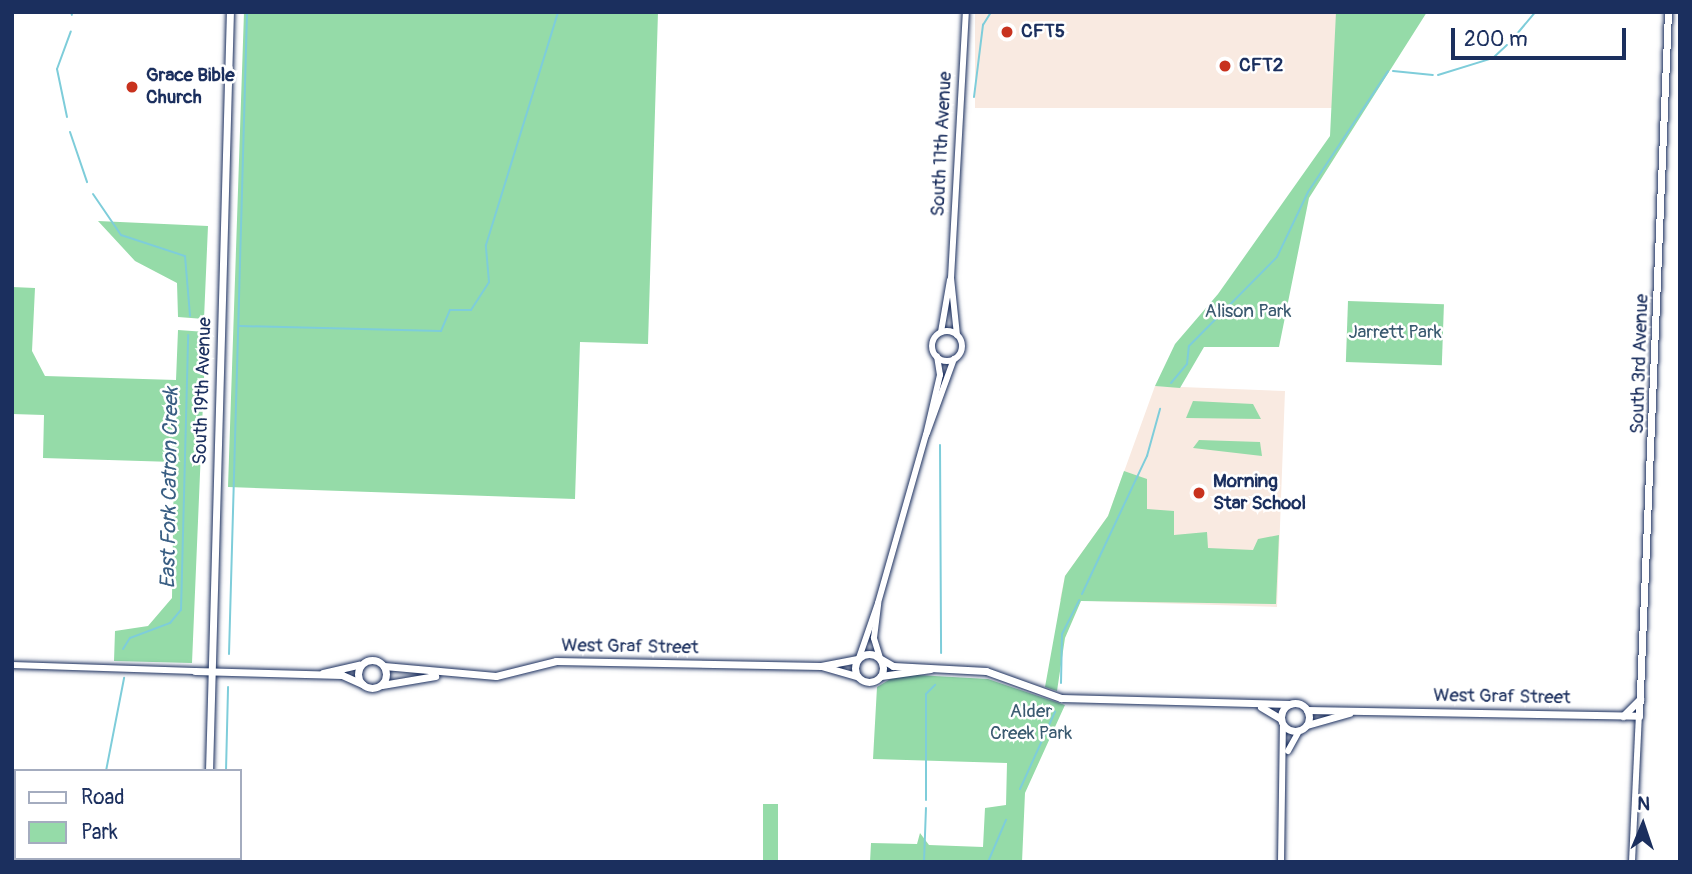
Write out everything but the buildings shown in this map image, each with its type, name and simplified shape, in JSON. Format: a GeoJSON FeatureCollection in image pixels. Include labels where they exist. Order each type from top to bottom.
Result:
{"type":"FeatureCollection","features":[{"type":"Feature","properties":{"kind":"main road","name":"South 19th Avenue"},"geometry":{"type":"LineString","coordinates":[[209,769],[230,12]]}},
{"type":"Feature","properties":{"kind":"main road","name":"South 3rd Avenue"},"geometry":{"type":"LineString","coordinates":[[1639,716],[1668,12]]}},
{"type":"Feature","properties":{"kind":"main road"},"geometry":{"type":"LineString","coordinates":[[858,658],[858,676]]}},
{"type":"Feature","properties":{"kind":"main road","name":"West Graf Street"},"geometry":{"type":"LineString","coordinates":[[363,663],[441,675],[511,675],[556,661],[821,666],[858,658],[880,659],[932,669],[986,671],[1070,699],[1257,706],[1290,704],[1307,710],[1639,716]]}},
{"type":"Feature","properties":{"kind":"main road"},"geometry":{"type":"LineString","coordinates":[[880,659],[880,676]]}},
{"type":"Feature","properties":{"kind":"main road"},"geometry":{"type":"LineString","coordinates":[[195,671],[319,674],[362,684],[363,663],[319,674]]}},
{"type":"Feature","properties":{"kind":"main road"},"geometry":{"type":"LineString","coordinates":[[381,685],[384,666]]}},
{"type":"Feature","properties":{"kind":"main road","name":"West Graf Street"},"geometry":{"type":"LineString","coordinates":[[821,666],[858,676],[866,682],[880,676],[932,669]]}},
{"type":"Feature","properties":{"kind":"main road","name":"West Graf Street"},"geometry":{"type":"LineString","coordinates":[[362,684],[381,685],[441,675]]}},
{"type":"Feature","properties":{"kind":"main road"},"geometry":{"type":"LineString","coordinates":[[1623,716],[1640,698]]}},
{"type":"Feature","properties":{"kind":"main road"},"geometry":{"type":"LineString","coordinates":[[1282,722],[1290,704]]}},
{"type":"Feature","properties":{"kind":"main road","name":"West Graf Street"},"geometry":{"type":"LineString","coordinates":[[1257,706],[1299,731]]}},
{"type":"Feature","properties":{"kind":"main road"},"geometry":{"type":"LineString","coordinates":[[1299,731],[1307,725],[1307,710]]}},
{"type":"Feature","properties":{"kind":"main road","name":"West Graf Street"},"geometry":{"type":"LineString","coordinates":[[1307,725],[1363,710]]}},
{"type":"Feature","properties":{"kind":"street","name":"South 11th Avenue"},"geometry":{"type":"LineString","coordinates":[[941,332],[951,278],[966,12]]}},
{"type":"Feature","properties":{"kind":"street","name":"South 11th Avenue"},"geometry":{"type":"LineString","coordinates":[[951,278],[957,335]]}},
{"type":"Feature","properties":{"kind":"street"},"geometry":{"type":"LineString","coordinates":[[858,658],[878,603],[926,435],[940,375],[933,342],[941,332],[957,335],[962,350],[954,359],[926,435]]}},
{"type":"Feature","properties":{"kind":"street"},"geometry":{"type":"LineString","coordinates":[[937,356],[954,359]]}},
{"type":"Feature","properties":{"kind":"street"},"geometry":{"type":"LineString","coordinates":[[878,603],[874,638],[880,659]]}},
{"type":"Feature","properties":{"kind":"street"},"geometry":{"type":"LineString","coordinates":[[12,665],[195,671]]}},
{"type":"Feature","properties":{"kind":"street"},"geometry":{"type":"LineString","coordinates":[[1632,862],[1639,716]]}},
{"type":"Feature","properties":{"kind":"street"},"geometry":{"type":"LineString","coordinates":[[1281,862],[1286,760],[1282,722]]}},
{"type":"Feature","properties":{"kind":"street"},"geometry":{"type":"LineString","coordinates":[[1286,760],[1299,731]]}},
{"type":"Feature","properties":{"kind":"shaded area"},"geometry":{"type":"Polygon","coordinates":[[[975,12],[1336,12],[1336,108],[975,108],[975,12]]]}},
{"type":"Feature","properties":{"kind":"shaded area","name":"Morning Star School"},"geometry":{"type":"Polygon","coordinates":[[[1155,386],[1285,391],[1277,607],[1060,600],[1065,576],[1108,516],[1155,386]]]}},
{"type":"Feature","properties":{"kind":"green space"},"geometry":{"type":"Polygon","coordinates":[[[244,12],[658,12],[648,344],[580,342],[575,499],[228,487],[244,12]]]}},
{"type":"Feature","properties":{"kind":"green space","name":"Alison Park"},"geometry":{"type":"Polygon","coordinates":[[[1336,12],[1427,12],[1309,198],[1279,347],[1204,347],[1180,388],[1155,386],[1175,344],[1218,294],[1330,136],[1336,12]]]}},
{"type":"Feature","properties":{"kind":"green space"},"geometry":{"type":"Polygon","coordinates":[[[98,221],[208,226],[204,319],[178,317],[177,283],[135,261],[98,221]]]}},
{"type":"Feature","properties":{"kind":"green space"},"geometry":{"type":"Polygon","coordinates":[[[12,287],[35,288],[32,351],[45,376],[176,380],[178,330],[206,332],[192,663],[114,661],[115,631],[148,626],[172,598],[174,462],[43,458],[44,415],[12,414],[12,287]]]}},
{"type":"Feature","properties":{"kind":"green space","name":"Jarrett Park"},"geometry":{"type":"Polygon","coordinates":[[[1348,301],[1444,304],[1442,365],[1346,362],[1348,301]]]}},
{"type":"Feature","properties":{"kind":"green space"},"geometry":{"type":"Polygon","coordinates":[[[1193,401],[1253,404],[1261,419],[1186,418],[1193,401]]]}},
{"type":"Feature","properties":{"kind":"green space"},"geometry":{"type":"Polygon","coordinates":[[[1199,440],[1260,442],[1262,456],[1193,448],[1199,440]]]}},
{"type":"Feature","properties":{"kind":"green space"},"geometry":{"type":"Polygon","coordinates":[[[1124,471],[1147,479],[1147,509],[1174,511],[1174,535],[1207,532],[1208,548],[1253,550],[1258,539],[1279,535],[1276,604],[1081,601],[1065,638],[1057,691],[1045,687],[1065,576],[1108,516],[1124,471]]]}},
{"type":"Feature","properties":{"kind":"green space","name":"Alder Creek Park"},"geometry":{"type":"Polygon","coordinates":[[[899,674],[988,679],[1065,705],[1025,793],[1022,862],[870,862],[871,843],[917,844],[920,833],[929,845],[983,847],[985,808],[1006,805],[1007,763],[873,759],[877,687],[899,674]]]}},
{"type":"Feature","properties":{"kind":"green space"},"geometry":{"type":"Polygon","coordinates":[[[763,804],[778,804],[778,862],[763,862],[763,804]]]}},
{"type":"Feature","properties":{"kind":"waterway"},"geometry":{"type":"LineString","coordinates":[[229,654],[247,12]]}},
{"type":"Feature","properties":{"kind":"waterway"},"geometry":{"type":"LineString","coordinates":[[240,326],[441,331],[450,310],[471,310],[489,282],[486,245],[558,12]]}},
{"type":"Feature","properties":{"kind":"waterway"},"geometry":{"type":"LineString","coordinates":[[974,97],[983,25],[991,12]]}},
{"type":"Feature","properties":{"kind":"waterway"},"geometry":{"type":"LineString","coordinates":[[1511,41],[1535,12]]}},
{"type":"Feature","properties":{"kind":"waterway","name":"East Fork Catron Creek"},"geometry":{"type":"LineString","coordinates":[[67,117],[57,69],[71,31]]}},
{"type":"Feature","properties":{"kind":"waterway"},"geometry":{"type":"LineString","coordinates":[[1438,75],[1493,58],[1507,45]]}},
{"type":"Feature","properties":{"kind":"waterway"},"geometry":{"type":"LineString","coordinates":[[1171,383],[1187,364],[1189,346],[1277,257],[1308,192],[1388,71]]}},
{"type":"Feature","properties":{"kind":"waterway"},"geometry":{"type":"LineString","coordinates":[[1393,71],[1433,75]]}},
{"type":"Feature","properties":{"kind":"waterway","name":"East Fork Catron Creek"},"geometry":{"type":"LineString","coordinates":[[70,132],[87,182]]}},
{"type":"Feature","properties":{"kind":"waterway","name":"East Fork Catron Creek"},"geometry":{"type":"LineString","coordinates":[[93,194],[121,235],[185,256],[190,316]]}},
{"type":"Feature","properties":{"kind":"waterway","name":"East Fork Catron Creek"},"geometry":{"type":"LineString","coordinates":[[123,649],[130,638],[170,623],[181,610],[188,335]]}},
{"type":"Feature","properties":{"kind":"waterway"},"geometry":{"type":"LineString","coordinates":[[1082,594],[1147,456],[1160,409]]}},
{"type":"Feature","properties":{"kind":"waterway"},"geometry":{"type":"LineString","coordinates":[[940,445],[941,653]]}},
{"type":"Feature","properties":{"kind":"waterway"},"geometry":{"type":"LineString","coordinates":[[1061,683],[1062,634],[1079,600]]}},
{"type":"Feature","properties":{"kind":"waterway","name":"East Fork Catron Creek"},"geometry":{"type":"LineString","coordinates":[[106,769],[124,678]]}},
{"type":"Feature","properties":{"kind":"waterway"},"geometry":{"type":"LineString","coordinates":[[926,800],[926,694],[935,685]]}},
{"type":"Feature","properties":{"kind":"waterway"},"geometry":{"type":"LineString","coordinates":[[226,769],[228,687]]}},
{"type":"Feature","properties":{"kind":"waterway"},"geometry":{"type":"LineString","coordinates":[[1020,789],[1055,712]]}},
{"type":"Feature","properties":{"kind":"waterway"},"geometry":{"type":"LineString","coordinates":[[924,862],[926,808]]}},
{"type":"Feature","properties":{"kind":"waterway"},"geometry":{"type":"LineString","coordinates":[[988,862],[1006,820]]}},
{"type":"Feature","properties":{"kind":"place","name":"CFT5"},"geometry":{"type":"Point","coordinates":[1007,32]}},
{"type":"Feature","properties":{"kind":"place","name":"CFT2"},"geometry":{"type":"Point","coordinates":[1225,66]}},
{"type":"Feature","properties":{"kind":"place","name":"Grace Bible Church"},"geometry":{"type":"Point","coordinates":[132,87]}},
{"type":"Feature","properties":{"kind":"place","name":"Morning Star School"},"geometry":{"type":"Point","coordinates":[1199,493]}}]}
